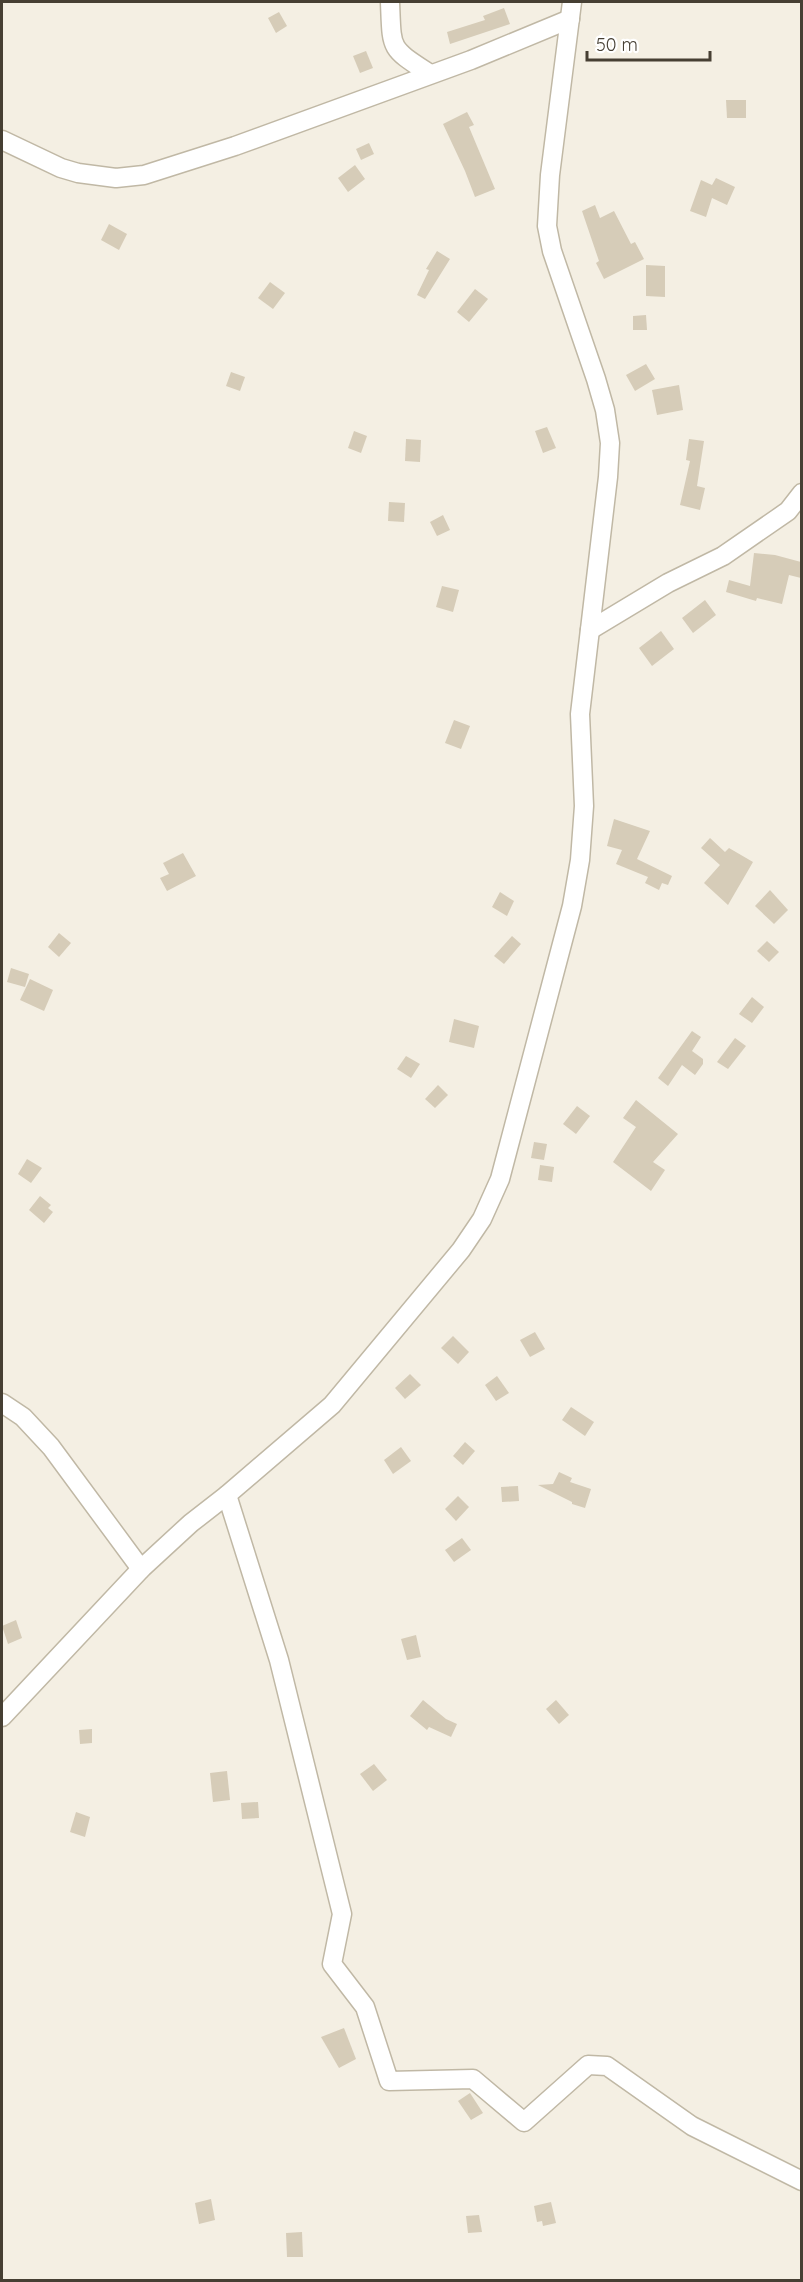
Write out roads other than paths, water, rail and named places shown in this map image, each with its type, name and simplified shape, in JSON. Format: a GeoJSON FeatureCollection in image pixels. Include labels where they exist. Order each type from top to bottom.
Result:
{"type":"FeatureCollection","features":[{"type":"Feature","properties":{"kind":"street"},"geometry":{"type":"LineString","coordinates":[[390,2],[391,36],[394,48],[430,74]]}},
{"type":"Feature","properties":{"kind":"street"},"geometry":{"type":"LineString","coordinates":[[2,140],[53,165],[78,173],[116,177],[144,175],[235,146],[430,74],[571,10]]}},
{"type":"Feature","properties":{"kind":"street"},"geometry":{"type":"LineString","coordinates":[[2,1717],[141,1569],[332,1405],[461,1250],[483,1219],[500,1179],[574,895],[580,860],[584,806],[580,714],[608,477],[610,443],[605,410],[552,251],[547,226],[550,175],[571,10]]}},
{"type":"Feature","properties":{"kind":"street"},"geometry":{"type":"LineString","coordinates":[[590,630],[668,583],[723,556],[788,511],[801,493]]}},
{"type":"Feature","properties":{"kind":"street"},"geometry":{"type":"LineString","coordinates":[[2,1403],[23,1417],[51,1447],[141,1569]]}},
{"type":"Feature","properties":{"kind":"street"},"geometry":{"type":"LineString","coordinates":[[227,1495],[279,1660],[342,1914],[332,1964],[365,2007],[389,2081],[472,2079],[524,2122],[588,2065],[607,2066],[692,2126],[801,2181]]}}]}
